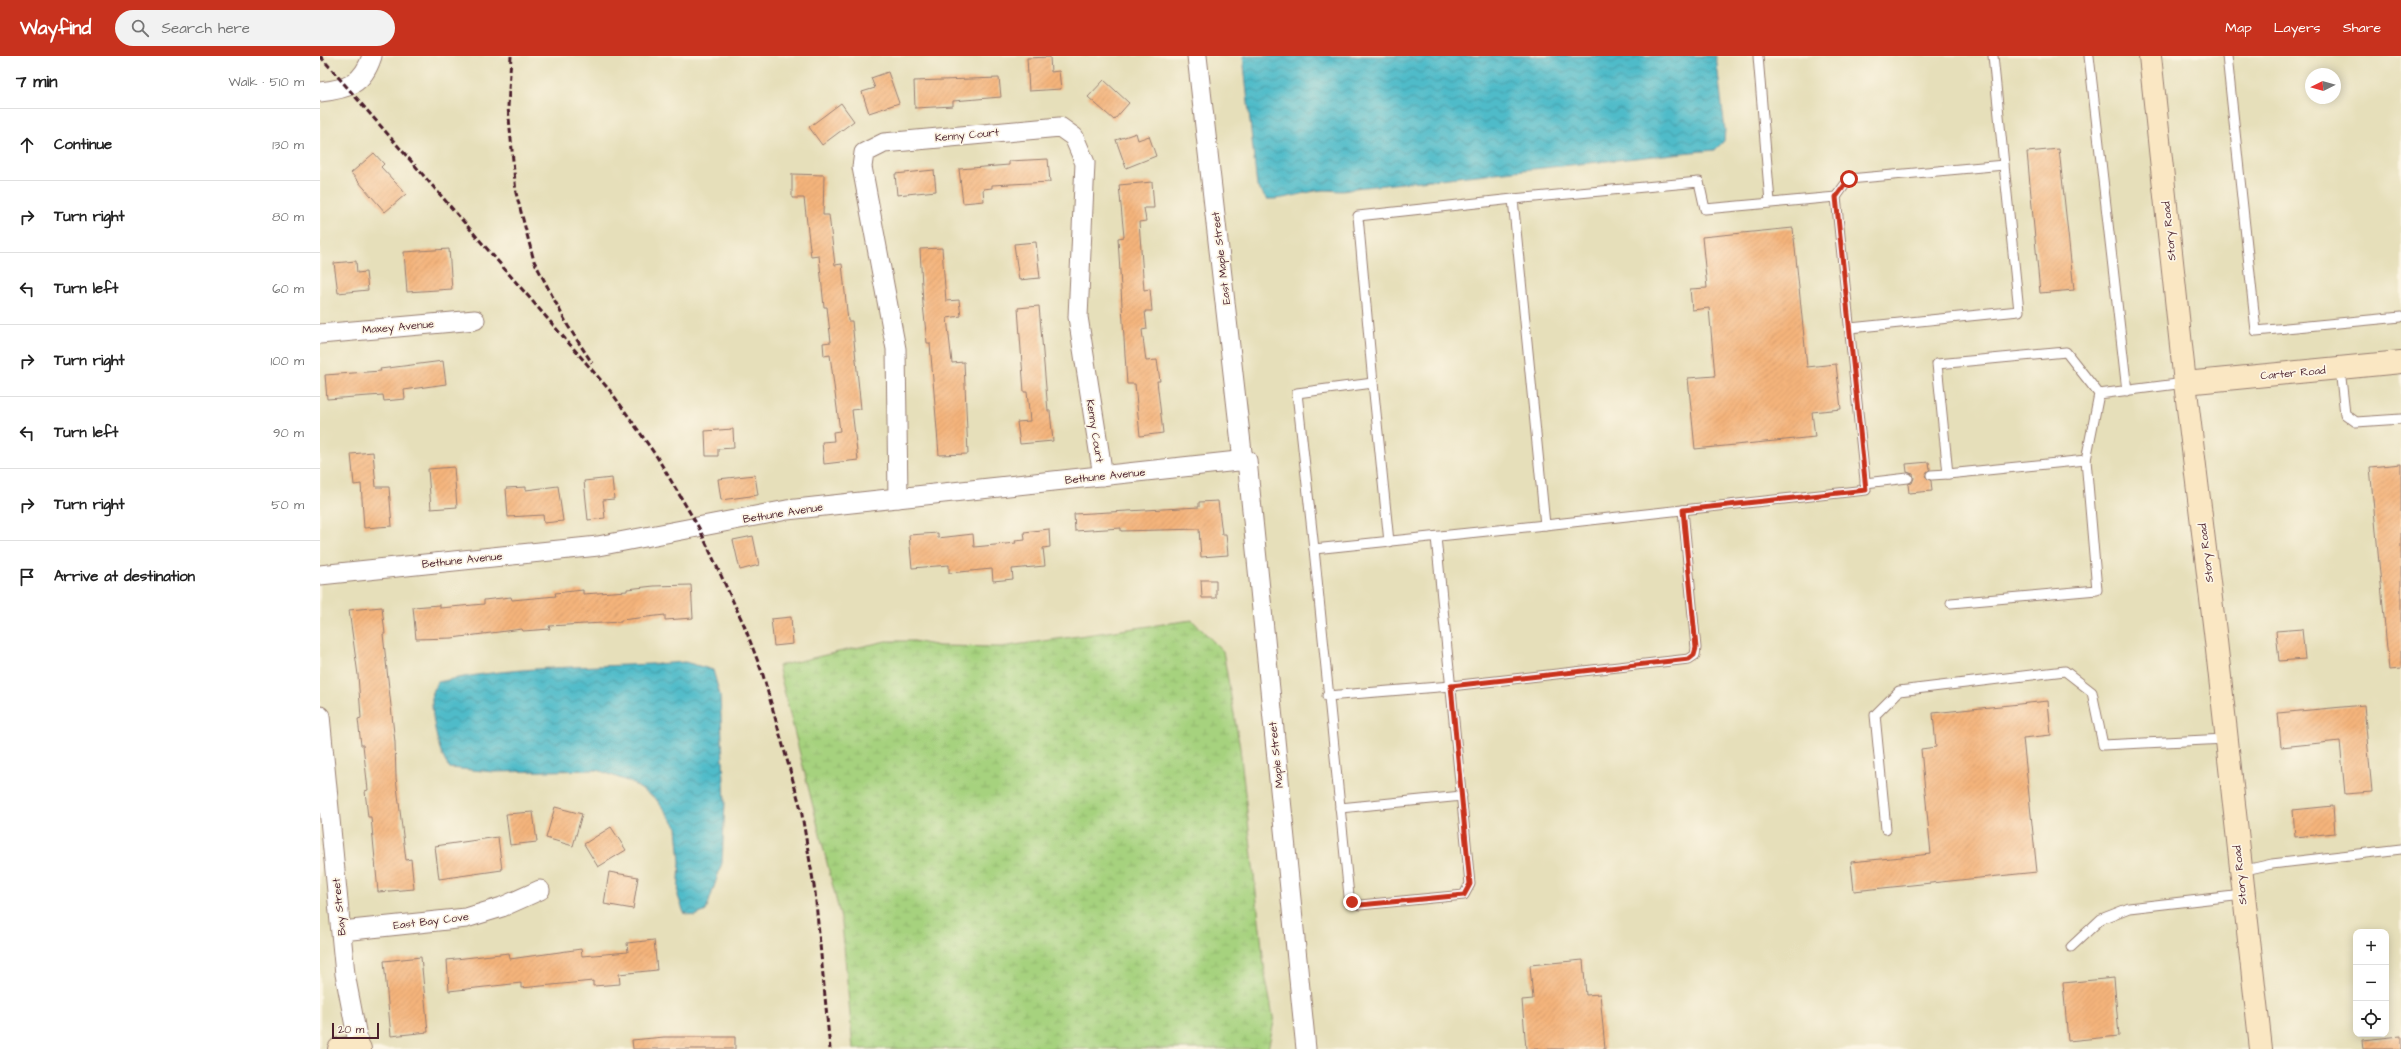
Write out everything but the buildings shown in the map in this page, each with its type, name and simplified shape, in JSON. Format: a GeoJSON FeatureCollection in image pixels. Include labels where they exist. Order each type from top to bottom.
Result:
{"type":"FeatureCollection","features":[{"type":"Feature","properties":{"kind":"street","name":"East Maple Street"},"geometry":{"type":"LineString","coordinates":[[1197,56],[1245,461]]}},
{"type":"Feature","properties":{"kind":"street","name":"Story Road"},"geometry":{"type":"LineString","coordinates":[[2150,56],[2185,383],[2261,1049]]}},
{"type":"Feature","properties":{"kind":"street"},"geometry":{"type":"LineString","coordinates":[[320,92],[348,87],[359,80],[370,63]]}},
{"type":"Feature","properties":{"kind":"street","name":"Kenny Court"},"geometry":{"type":"LineString","coordinates":[[898,498],[896,349],[862,167],[864,154],[884,142],[1060,127],[1074,137],[1085,163],[1078,317],[1103,476]]}},
{"type":"Feature","properties":{"kind":"street","name":"Maxey Avenue"},"geometry":{"type":"LineString","coordinates":[[320,334],[476,320]]}},
{"type":"Feature","properties":{"kind":"street","name":"Carter Road"},"geometry":{"type":"LineString","coordinates":[[2185,383],[2401,362]]}},
{"type":"Feature","properties":{"kind":"street","name":"Bethune Avenue"},"geometry":{"type":"LineString","coordinates":[[320,575],[598,546],[787,510],[1245,461]]}},
{"type":"Feature","properties":{"kind":"street","name":"Maple Street"},"geometry":{"type":"LineString","coordinates":[[1245,461],[1306,1049]]}},
{"type":"Feature","properties":{"kind":"street","name":"Bay Street"},"geometry":{"type":"LineString","coordinates":[[320,722],[323,771],[342,931],[353,1048]]}},
{"type":"Feature","properties":{"kind":"street","name":"East Bay Cove"},"geometry":{"type":"LineString","coordinates":[[342,931],[466,918],[502,907],[540,890]]}},
{"type":"Feature","properties":{"kind":"lane"},"geometry":{"type":"LineString","coordinates":[[1758,56],[1770,202]]}},
{"type":"Feature","properties":{"kind":"lane"},"geometry":{"type":"LineString","coordinates":[[1850,328],[2019,311],[1993,56]]}},
{"type":"Feature","properties":{"kind":"lane"},"geometry":{"type":"LineString","coordinates":[[2089,56],[2127,391]]}},
{"type":"Feature","properties":{"kind":"lane"},"geometry":{"type":"LineString","coordinates":[[2227,56],[2256,331],[2401,317]]}},
{"type":"Feature","properties":{"kind":"lane"},"geometry":{"type":"LineString","coordinates":[[1314,549],[1866,490],[1836,197],[1849,179],[2004,165]]}},
{"type":"Feature","properties":{"kind":"lane"},"geometry":{"type":"LineString","coordinates":[[1389,542],[1358,216],[1513,199],[1699,182],[1705,209],[1836,197]]}},
{"type":"Feature","properties":{"kind":"lane"},"geometry":{"type":"LineString","coordinates":[[1513,199],[1546,525]]}},
{"type":"Feature","properties":{"kind":"lane"},"geometry":{"type":"LineString","coordinates":[[1948,474],[1937,364],[2066,352],[2099,394],[2086,460],[2097,590],[1951,603]]}},
{"type":"Feature","properties":{"kind":"lane"},"geometry":{"type":"LineString","coordinates":[[2340,368],[2345,414],[2356,422],[2401,419]]}},
{"type":"Feature","properties":{"kind":"lane"},"geometry":{"type":"LineString","coordinates":[[1373,383],[1297,392],[1349,896],[1352,902],[1360,905],[1464,895],[1470,884],[1436,537]]}},
{"type":"Feature","properties":{"kind":"lane"},"geometry":{"type":"LineString","coordinates":[[2099,394],[2185,383]]}},
{"type":"Feature","properties":{"kind":"lane"},"geometry":{"type":"LineString","coordinates":[[1931,476],[2086,460]]}},
{"type":"Feature","properties":{"kind":"lane"},"geometry":{"type":"LineString","coordinates":[[1865,483],[1908,478]]}},
{"type":"Feature","properties":{"kind":"lane"},"geometry":{"type":"LineString","coordinates":[[1328,696],[1451,686],[1689,659],[1694,655],[1696,648],[1683,510]]}},
{"type":"Feature","properties":{"kind":"lane"},"geometry":{"type":"LineString","coordinates":[[1886,829],[1875,715],[1900,691],[2065,671],[2092,692],[2103,745],[2226,739]]}},
{"type":"Feature","properties":{"kind":"lane"},"geometry":{"type":"LineString","coordinates":[[1340,808],[1462,796]]}},
{"type":"Feature","properties":{"kind":"lane"},"geometry":{"type":"LineString","coordinates":[[2240,871],[2272,864],[2401,849]]}},
{"type":"Feature","properties":{"kind":"lane"},"geometry":{"type":"LineString","coordinates":[[2071,947],[2100,919],[2129,908],[2243,895]]}},
{"type":"Feature","properties":{"kind":"green space"},"geometry":{"type":"Polygon","coordinates":[[[1192,620],[1223,651],[1240,748],[1265,974],[1274,1022],[1268,1049],[853,1049],[842,923],[778,666],[886,641],[914,641],[939,646],[1001,647],[1192,620]]]}},
{"type":"Feature","properties":{"kind":"water"},"geometry":{"type":"Polygon","coordinates":[[[1243,56],[1716,56],[1725,130],[1724,141],[1715,150],[1355,188],[1343,191],[1324,190],[1282,198],[1267,199],[1257,187],[1243,56]]]}},
{"type":"Feature","properties":{"kind":"water"},"geometry":{"type":"Polygon","coordinates":[[[685,662],[713,670],[720,695],[725,803],[722,863],[706,911],[695,916],[684,913],[678,896],[680,862],[677,827],[656,799],[632,783],[598,770],[494,772],[450,768],[442,754],[434,724],[432,704],[432,694],[438,682],[469,676],[530,669],[685,662]]]}},
{"type":"Feature","properties":{"kind":"railway"},"geometry":{"type":"LineString","coordinates":[[320,56],[612,393],[657,457],[699,528],[744,625],[763,675],[801,809],[815,892],[830,1049]]}},
{"type":"Feature","properties":{"kind":"railway"},"geometry":{"type":"LineString","coordinates":[[511,56],[508,107],[516,193],[534,261],[568,326],[592,363]]}},
{"type":"Feature","properties":{"kind":"route"},"geometry":{"type":"LineString","coordinates":[[1352,902],[1360,905],[1464,895],[1468,891],[1470,884],[1451,686],[1689,659],[1694,655],[1696,648],[1683,510],[1866,490],[1836,197],[1849,179]]}}]}
